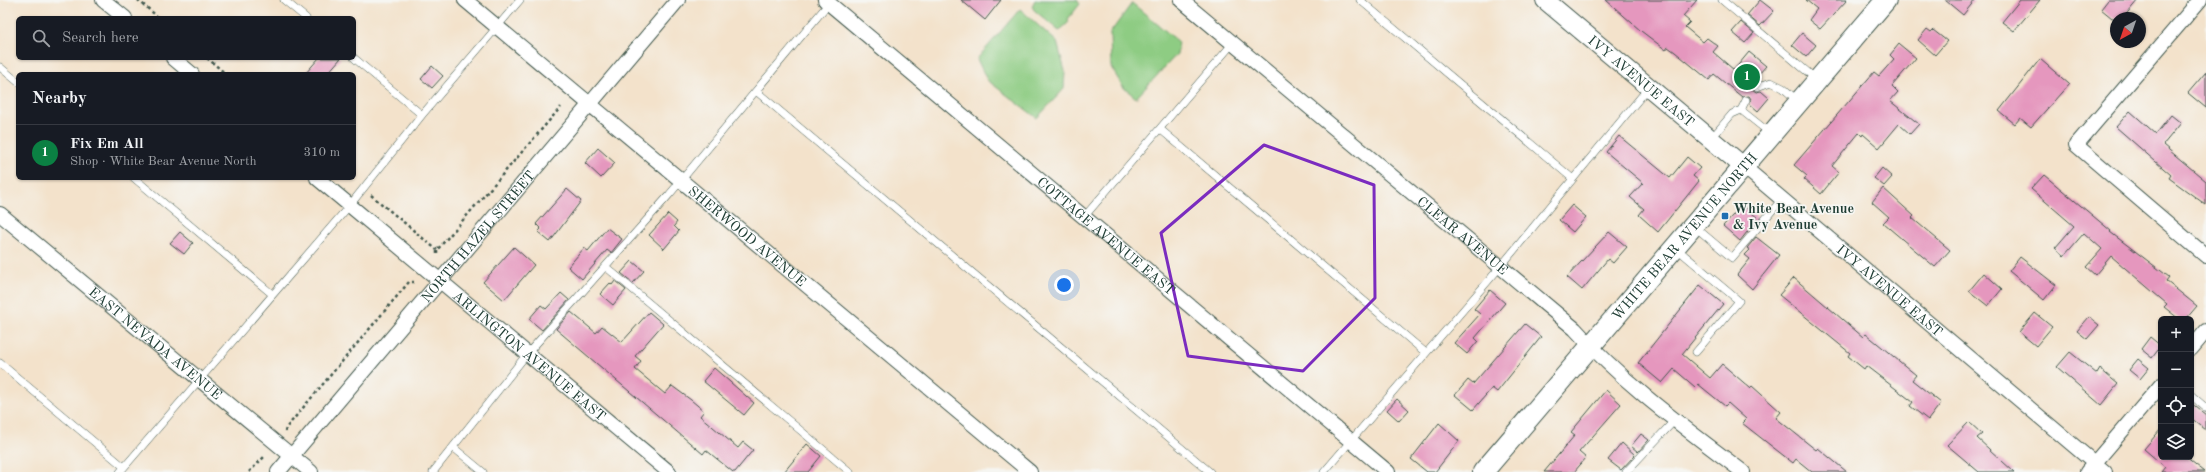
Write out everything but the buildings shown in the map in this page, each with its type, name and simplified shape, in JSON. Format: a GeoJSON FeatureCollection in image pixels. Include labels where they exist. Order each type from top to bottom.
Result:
{"type":"FeatureCollection","features":[{"type":"Feature","properties":{"kind":"main road","name":"WHITE BEAR AVENUE NORTH"},"geometry":{"type":"LineString","coordinates":[[1483,472],[1694,226],[1798,101],[1886,0]]}},
{"type":"Feature","properties":{"kind":"street"},"geometry":{"type":"LineString","coordinates":[[104,0],[123,16]]}},
{"type":"Feature","properties":{"kind":"street","name":"SHERWOOD AVENUE"},"geometry":{"type":"LineString","coordinates":[[465,0],[1030,472]]}},
{"type":"Feature","properties":{"kind":"street","name":"NORTH HAZEL STREET"},"geometry":{"type":"LineString","coordinates":[[278,472],[678,0]]}},
{"type":"Feature","properties":{"kind":"street","name":"CLEAR AVENUE"},"geometry":{"type":"LineString","coordinates":[[1181,0],[1575,329],[1602,360],[1674,421],[1743,472]]}},
{"type":"Feature","properties":{"kind":"street","name":"IVY AVENUE EAST"},"geometry":{"type":"LineString","coordinates":[[1545,0],[1782,199],[2091,467],[2105,472]]}},
{"type":"Feature","properties":{"kind":"street"},"geometry":{"type":"LineString","coordinates":[[2200,0],[2076,145],[2206,256]]}},
{"type":"Feature","properties":{"kind":"street","name":"COTTAGE AVENUE EAST"},"geometry":{"type":"LineString","coordinates":[[827,2],[1388,472]]}},
{"type":"Feature","properties":{"kind":"street"},"geometry":{"type":"LineString","coordinates":[[175,60],[190,72]]}},
{"type":"Feature","properties":{"kind":"street","name":"ARLINGTON AVENUE EAST"},"geometry":{"type":"LineString","coordinates":[[319,180],[669,472]]}},
{"type":"Feature","properties":{"kind":"street","name":"EAST NEVADA AVENUE"},"geometry":{"type":"LineString","coordinates":[[0,214],[311,472]]}},
{"type":"Feature","properties":{"kind":"street"},"geometry":{"type":"LineString","coordinates":[[2194,345],[2206,331]]}},
{"type":"Feature","properties":{"kind":"street"},"geometry":{"type":"LineString","coordinates":[[2091,467],[2158,388]]}},
{"type":"Feature","properties":{"kind":"lane"},"geometry":{"type":"LineString","coordinates":[[284,0],[304,16]]}},
{"type":"Feature","properties":{"kind":"lane"},"geometry":{"type":"LineString","coordinates":[[0,363],[122,469],[350,205],[422,115],[520,0]]}},
{"type":"Feature","properties":{"kind":"lane"},"geometry":{"type":"LineString","coordinates":[[1360,0],[1573,179]]}},
{"type":"Feature","properties":{"kind":"lane"},"geometry":{"type":"LineString","coordinates":[[1722,0],[1817,80]]}},
{"type":"Feature","properties":{"kind":"lane"},"geometry":{"type":"LineString","coordinates":[[433,472],[454,448],[527,354],[681,181],[756,91],[827,2]]}},
{"type":"Feature","properties":{"kind":"lane"},"geometry":{"type":"LineString","coordinates":[[1084,217],[1233,43]]}},
{"type":"Feature","properties":{"kind":"lane"},"geometry":{"type":"LineString","coordinates":[[356,60],[422,115]]}},
{"type":"Feature","properties":{"kind":"lane"},"geometry":{"type":"LineString","coordinates":[[0,67],[16,80]]}},
{"type":"Feature","properties":{"kind":"lane"},"geometry":{"type":"LineString","coordinates":[[1757,87],[1770,82],[1783,88],[1798,101]]}},
{"type":"Feature","properties":{"kind":"lane"},"geometry":{"type":"LineString","coordinates":[[1324,472],[1501,266],[1649,87]]}},
{"type":"Feature","properties":{"kind":"lane"},"geometry":{"type":"LineString","coordinates":[[756,91],[1210,472]]}},
{"type":"Feature","properties":{"kind":"lane"},"geometry":{"type":"LineString","coordinates":[[1711,139],[1732,114],[1741,110],[1746,100]]}},
{"type":"Feature","properties":{"kind":"lane"},"geometry":{"type":"LineString","coordinates":[[1741,110],[1771,134]]}},
{"type":"Feature","properties":{"kind":"lane"},"geometry":{"type":"LineString","coordinates":[[1160,129],[1426,353]]}},
{"type":"Feature","properties":{"kind":"lane"},"geometry":{"type":"LineString","coordinates":[[136,180],[272,294]]}},
{"type":"Feature","properties":{"kind":"lane"},"geometry":{"type":"LineString","coordinates":[[1694,226],[1732,258],[1782,199]]}},
{"type":"Feature","properties":{"kind":"lane"},"geometry":{"type":"LineString","coordinates":[[1675,247],[1739,301],[1696,352]]}},
{"type":"Feature","properties":{"kind":"lane"},"geometry":{"type":"LineString","coordinates":[[606,267],[850,472]]}},
{"type":"Feature","properties":{"kind":"lane"},"geometry":{"type":"LineString","coordinates":[[2194,398],[2206,408]]}},
{"type":"Feature","properties":{"kind":"lane"},"geometry":{"type":"LineString","coordinates":[[1626,472],[1674,421]]}},
{"type":"Feature","properties":{"kind":"lane"},"geometry":{"type":"LineString","coordinates":[[454,448],[483,472]]}},
{"type":"Feature","properties":{"kind":"path"},"geometry":{"type":"LineString","coordinates":[[138,0],[157,16]]}},
{"type":"Feature","properties":{"kind":"path"},"geometry":{"type":"LineString","coordinates":[[209,60],[224,72]]}},
{"type":"Feature","properties":{"kind":"path"},"geometry":{"type":"LineString","coordinates":[[437,254],[437,250],[561,107]]}},
{"type":"Feature","properties":{"kind":"path"},"geometry":{"type":"LineString","coordinates":[[363,188],[437,250]]}},
{"type":"Feature","properties":{"kind":"path"},"geometry":{"type":"LineString","coordinates":[[285,434],[286,428],[409,282],[414,282]]}},
{"type":"Feature","properties":{"kind":"path"},"geometry":{"type":"LineString","coordinates":[[249,472],[265,456]]}},
{"type":"Feature","properties":{"kind":"highlighted area"},"geometry":{"type":"Polygon","coordinates":[[[1264,145],[1374,185],[1375,298],[1303,371],[1188,356],[1161,233],[1264,145]]]}},
{"type":"Feature","properties":{"kind":"green space"},"geometry":{"type":"Polygon","coordinates":[[[1035,0],[1077,0],[1080,4],[1068,19],[1069,22],[1059,31],[1034,10],[1032,6],[1035,0]]]}},
{"type":"Feature","properties":{"kind":"green space"},"geometry":{"type":"Polygon","coordinates":[[[1132,3],[1179,42],[1177,54],[1136,98],[1123,87],[1111,67],[1110,33],[1132,3]]]}},
{"type":"Feature","properties":{"kind":"green space"},"geometry":{"type":"Polygon","coordinates":[[[1020,9],[1057,42],[1065,71],[1064,89],[1037,118],[987,80],[977,59],[1020,9]]]}},
{"type":"Feature","properties":{"kind":"place","name":"Fix Em All"},"geometry":{"type":"Point","coordinates":[1747,77]}},
{"type":"Feature","properties":{"kind":"place","name":"White Bear Avenue & Ivy Avenue"},"geometry":{"type":"Point","coordinates":[1725,216]}}]}
